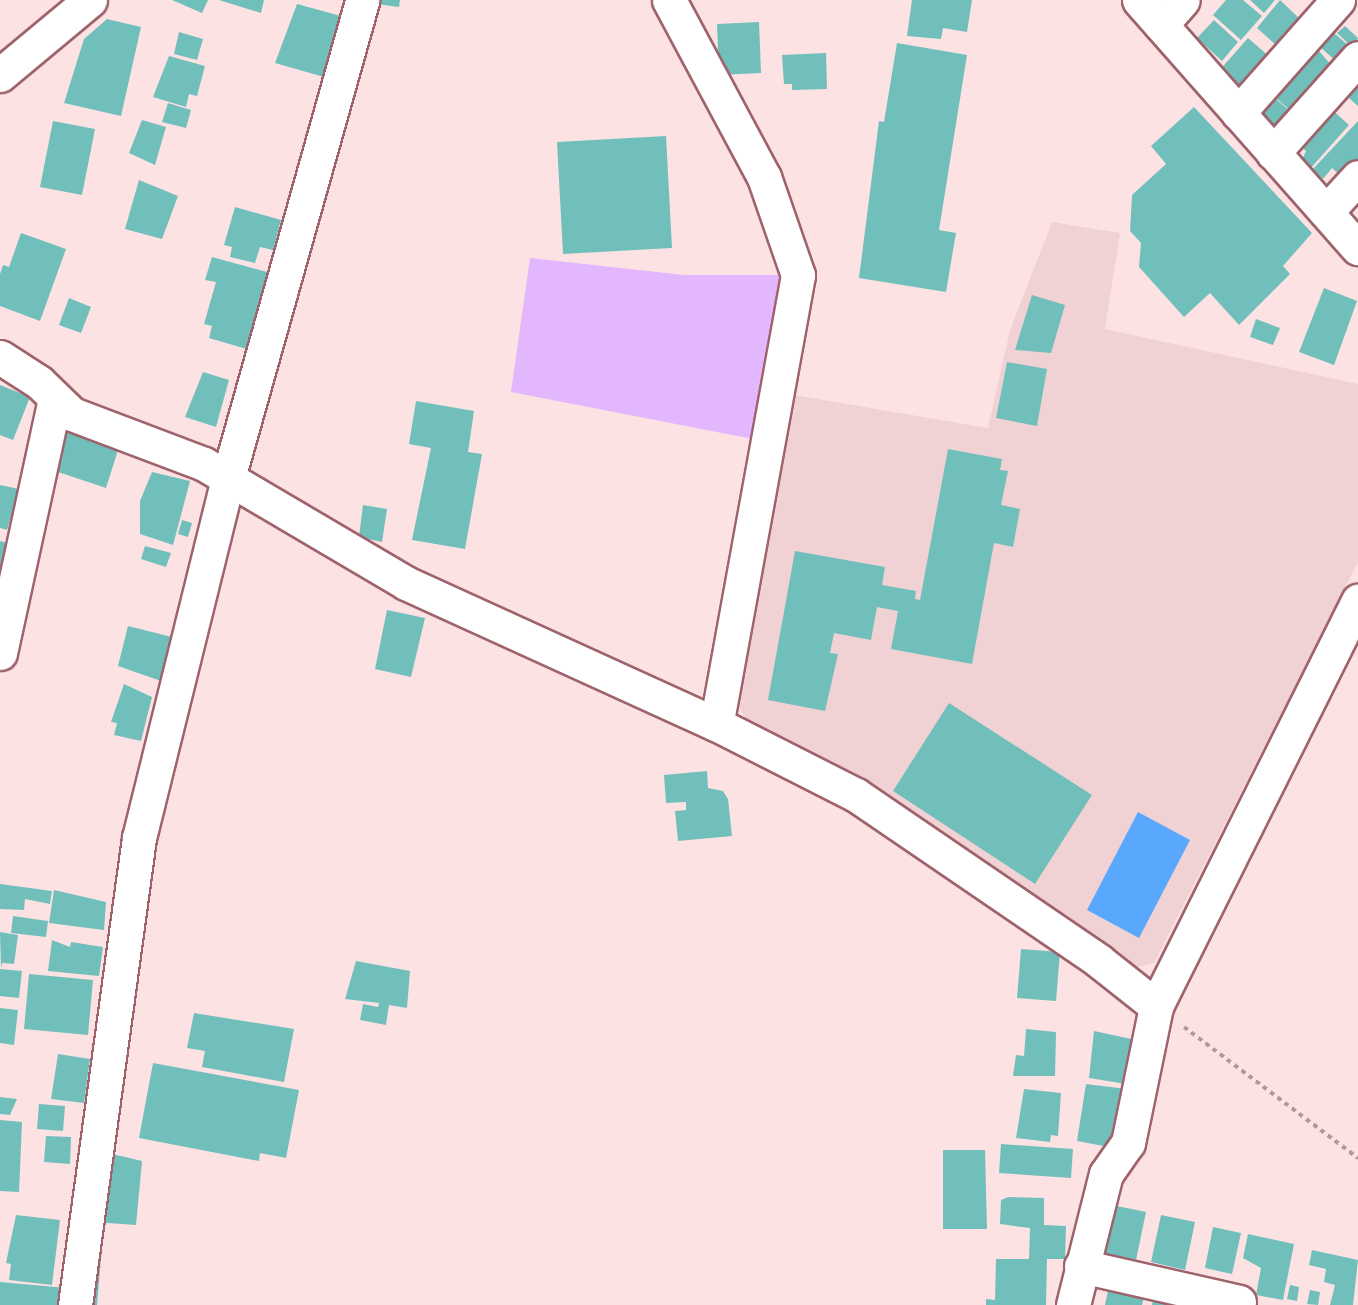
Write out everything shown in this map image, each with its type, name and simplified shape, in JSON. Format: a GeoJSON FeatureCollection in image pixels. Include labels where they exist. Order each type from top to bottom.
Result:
{"type":"FeatureCollection","features":[{"type":"Feature","properties":{"kind":"street"},"geometry":{"type":"LineString","coordinates":[[0,75],[90,0]]}},
{"type":"Feature","properties":{"kind":"street"},"geometry":{"type":"LineString","coordinates":[[75,1305],[139,838],[228,478],[362,0]]}},
{"type":"Feature","properties":{"kind":"street"},"geometry":{"type":"LineString","coordinates":[[669,0],[764,177],[798,275],[716,724]]}},
{"type":"Feature","properties":{"kind":"street"},"geometry":{"type":"LineString","coordinates":[[1139,0],[1358,248]]}},
{"type":"Feature","properties":{"kind":"street"},"geometry":{"type":"LineString","coordinates":[[1161,25],[1183,0]]}},
{"type":"Feature","properties":{"kind":"street"},"geometry":{"type":"LineString","coordinates":[[1238,113],[1338,0]]}},
{"type":"Feature","properties":{"kind":"street"},"geometry":{"type":"LineString","coordinates":[[1273,153],[1358,58]]}},
{"type":"Feature","properties":{"kind":"street"},"geometry":{"type":"LineString","coordinates":[[1326,212],[1358,177]]}},
{"type":"Feature","properties":{"kind":"street"},"geometry":{"type":"LineString","coordinates":[[0,357],[72,414],[228,478],[406,583],[716,724],[856,795],[1100,961],[1156,1006]]}},
{"type":"Feature","properties":{"kind":"street"},"geometry":{"type":"LineString","coordinates":[[0,653],[55,399]]}},
{"type":"Feature","properties":{"kind":"street"},"geometry":{"type":"LineString","coordinates":[[1073,1305],[1106,1174],[1128,1143],[1156,1006],[1358,600]]}},
{"type":"Feature","properties":{"kind":"street"},"geometry":{"type":"LineString","coordinates":[[1081,1266],[1239,1302]]}},
{"type":"Feature","properties":{"kind":"path"},"geometry":{"type":"LineString","coordinates":[[1156,1006],[1358,1158]]}},
{"type":"Feature","properties":{"kind":"shaded area"},"geometry":{"type":"Polygon","coordinates":[[[1052,222],[1120,233],[1105,329],[1358,384],[1358,562],[1154,963],[1134,968],[748,722],[736,702],[794,395],[988,428],[1010,330],[1052,222]]]}},
{"type":"Feature","properties":{"kind":"shaded area"},"geometry":{"type":"Polygon","coordinates":[[[530,258],[684,275],[785,275],[758,440],[511,392],[530,258]]]}},
{"type":"Feature","properties":{"kind":"water"},"geometry":{"type":"Polygon","coordinates":[[[1138,812],[1190,840],[1139,938],[1087,910],[1138,812]]]}},
{"type":"Feature","properties":{"kind":"building"},"geometry":{"type":"Polygon","coordinates":[[[172,0],[208,0],[202,13],[172,0]]]}},
{"type":"Feature","properties":{"kind":"building"},"geometry":{"type":"Polygon","coordinates":[[[219,0],[264,0],[261,13],[219,0]]]}},
{"type":"Feature","properties":{"kind":"building"},"geometry":{"type":"Polygon","coordinates":[[[376,0],[400,0],[399,7],[376,4],[376,0]]]}},
{"type":"Feature","properties":{"kind":"building"},"geometry":{"type":"Polygon","coordinates":[[[912,0],[972,0],[967,32],[943,28],[941,39],[907,36],[912,0]]]}},
{"type":"Feature","properties":{"kind":"building"},"geometry":{"type":"Polygon","coordinates":[[[1226,0],[1243,0],[1262,16],[1241,40],[1213,15],[1226,0]]]}},
{"type":"Feature","properties":{"kind":"building"},"geometry":{"type":"Polygon","coordinates":[[[1250,0],[1275,0],[1264,13],[1250,0]]]}},
{"type":"Feature","properties":{"kind":"building"},"geometry":{"type":"Polygon","coordinates":[[[1280,0],[1302,21],[1278,47],[1257,28],[1280,0]]]}},
{"type":"Feature","properties":{"kind":"building"},"geometry":{"type":"Polygon","coordinates":[[[297,4],[341,16],[324,77],[275,63],[297,4]]]}},
{"type":"Feature","properties":{"kind":"building"},"geometry":{"type":"Polygon","coordinates":[[[107,19],[141,27],[121,116],[64,103],[84,39],[107,19]]]}},
{"type":"Feature","properties":{"kind":"building"},"geometry":{"type":"Polygon","coordinates":[[[1214,20],[1238,42],[1222,61],[1197,38],[1214,20]]]}},
{"type":"Feature","properties":{"kind":"building"},"geometry":{"type":"Polygon","coordinates":[[[759,22],[761,73],[719,75],[717,24],[759,22]]]}},
{"type":"Feature","properties":{"kind":"building"},"geometry":{"type":"Polygon","coordinates":[[[1345,26],[1358,38],[1353,48],[1337,33],[1345,26]]]}},
{"type":"Feature","properties":{"kind":"building"},"geometry":{"type":"Polygon","coordinates":[[[179,32],[203,39],[197,60],[174,54],[179,32]]]}},
{"type":"Feature","properties":{"kind":"building"},"geometry":{"type":"Polygon","coordinates":[[[1333,32],[1350,47],[1337,62],[1320,47],[1333,32]]]}},
{"type":"Feature","properties":{"kind":"building"},"geometry":{"type":"Polygon","coordinates":[[[1248,38],[1271,58],[1237,89],[1218,72],[1248,38]]]}},
{"type":"Feature","properties":{"kind":"building"},"geometry":{"type":"Polygon","coordinates":[[[897,43],[967,55],[939,230],[956,233],[946,292],[859,278],[879,121],[884,122],[897,43]]]}},
{"type":"Feature","properties":{"kind":"building"},"geometry":{"type":"Polygon","coordinates":[[[1313,44],[1332,66],[1292,112],[1275,97],[1282,90],[1276,84],[1313,44]]]}},
{"type":"Feature","properties":{"kind":"building"},"geometry":{"type":"Polygon","coordinates":[[[826,53],[827,89],[792,90],[792,84],[784,84],[782,55],[826,53]]]}},
{"type":"Feature","properties":{"kind":"building"},"geometry":{"type":"Polygon","coordinates":[[[169,56],[205,66],[197,96],[189,94],[186,107],[153,97],[169,56]]]}},
{"type":"Feature","properties":{"kind":"building"},"geometry":{"type":"Polygon","coordinates":[[[1358,74],[1358,106],[1342,92],[1358,74]]]}},
{"type":"Feature","properties":{"kind":"building"},"geometry":{"type":"Polygon","coordinates":[[[1275,98],[1291,112],[1276,128],[1260,114],[1275,98]]]}},
{"type":"Feature","properties":{"kind":"building"},"geometry":{"type":"Polygon","coordinates":[[[168,103],[191,110],[186,128],[162,122],[168,103]]]}},
{"type":"Feature","properties":{"kind":"building"},"geometry":{"type":"Polygon","coordinates":[[[1194,107],[1312,233],[1283,266],[1290,274],[1239,325],[1210,293],[1184,317],[1139,267],[1141,243],[1130,231],[1132,195],[1166,164],[1151,146],[1194,107]]]}},
{"type":"Feature","properties":{"kind":"building"},"geometry":{"type":"Polygon","coordinates":[[[1329,107],[1349,125],[1310,169],[1301,162],[1306,151],[1297,143],[1329,107]]]}},
{"type":"Feature","properties":{"kind":"building"},"geometry":{"type":"Polygon","coordinates":[[[142,120],[166,127],[155,165],[129,153],[142,120]]]}},
{"type":"Feature","properties":{"kind":"building"},"geometry":{"type":"Polygon","coordinates":[[[53,121],[95,129],[82,195],[40,187],[53,121]]]}},
{"type":"Feature","properties":{"kind":"building"},"geometry":{"type":"Polygon","coordinates":[[[1358,121],[1358,163],[1344,179],[1332,168],[1323,179],[1312,170],[1358,121]]]}},
{"type":"Feature","properties":{"kind":"building"},"geometry":{"type":"Polygon","coordinates":[[[666,136],[672,248],[563,254],[557,142],[666,136]]]}},
{"type":"Feature","properties":{"kind":"building"},"geometry":{"type":"Polygon","coordinates":[[[139,180],[178,196],[162,239],[125,229],[139,180]]]}},
{"type":"Feature","properties":{"kind":"building"},"geometry":{"type":"Polygon","coordinates":[[[235,207],[281,220],[273,250],[260,247],[255,263],[230,257],[232,247],[224,245],[235,207]]]}},
{"type":"Feature","properties":{"kind":"building"},"geometry":{"type":"Polygon","coordinates":[[[21,233],[66,249],[40,321],[0,306],[0,274],[3,265],[9,267],[21,233]]]}},
{"type":"Feature","properties":{"kind":"building"},"geometry":{"type":"Polygon","coordinates":[[[212,257],[271,273],[250,350],[209,338],[212,326],[204,324],[216,282],[205,280],[212,257]]]}},
{"type":"Feature","properties":{"kind":"building"},"geometry":{"type":"Polygon","coordinates":[[[1324,288],[1357,301],[1334,365],[1299,352],[1324,288]]]}},
{"type":"Feature","properties":{"kind":"building"},"geometry":{"type":"Polygon","coordinates":[[[1032,295],[1065,305],[1051,353],[1015,350],[1032,295]]]}},
{"type":"Feature","properties":{"kind":"building"},"geometry":{"type":"Polygon","coordinates":[[[69,298],[91,307],[81,333],[59,325],[69,298]]]}},
{"type":"Feature","properties":{"kind":"building"},"geometry":{"type":"Polygon","coordinates":[[[1256,319],[1280,328],[1273,345],[1250,337],[1256,319]]]}},
{"type":"Feature","properties":{"kind":"building"},"geometry":{"type":"Polygon","coordinates":[[[1007,362],[1047,369],[1037,426],[996,418],[1007,362]]]}},
{"type":"Feature","properties":{"kind":"building"},"geometry":{"type":"Polygon","coordinates":[[[203,372],[229,380],[216,427],[185,417],[203,372]]]}},
{"type":"Feature","properties":{"kind":"building"},"geometry":{"type":"Polygon","coordinates":[[[0,385],[30,397],[13,440],[0,435],[0,385]]]}},
{"type":"Feature","properties":{"kind":"building"},"geometry":{"type":"Polygon","coordinates":[[[416,401],[474,411],[468,452],[482,454],[465,549],[412,540],[431,448],[409,444],[416,401]]]}},
{"type":"Feature","properties":{"kind":"building"},"geometry":{"type":"Polygon","coordinates":[[[68,431],[119,447],[106,488],[55,471],[68,431]]]}},
{"type":"Feature","properties":{"kind":"building"},"geometry":{"type":"Polygon","coordinates":[[[948,449],[1002,459],[1000,470],[1008,471],[1001,505],[1020,509],[1013,547],[994,543],[972,664],[891,649],[898,611],[877,607],[871,640],[834,633],[830,653],[838,654],[825,711],[768,700],[795,551],[885,567],[882,585],[916,591],[915,599],[920,600],[948,449]]]}},
{"type":"Feature","properties":{"kind":"building"},"geometry":{"type":"Polygon","coordinates":[[[152,472],[190,481],[173,545],[140,534],[140,501],[152,472]]]}},
{"type":"Feature","properties":{"kind":"building"},"geometry":{"type":"Polygon","coordinates":[[[0,485],[19,489],[7,530],[0,528],[0,485]]]}},
{"type":"Feature","properties":{"kind":"building"},"geometry":{"type":"Polygon","coordinates":[[[363,505],[387,509],[382,542],[359,537],[363,505]]]}},
{"type":"Feature","properties":{"kind":"building"},"geometry":{"type":"Polygon","coordinates":[[[182,520],[192,523],[188,537],[178,534],[182,520]]]}},
{"type":"Feature","properties":{"kind":"building"},"geometry":{"type":"Polygon","coordinates":[[[0,541],[14,545],[0,579],[0,541]]]}},
{"type":"Feature","properties":{"kind":"building"},"geometry":{"type":"Polygon","coordinates":[[[145,546],[171,553],[166,567],[141,559],[145,546]]]}},
{"type":"Feature","properties":{"kind":"building"},"geometry":{"type":"Polygon","coordinates":[[[387,610],[425,618],[411,677],[375,669],[387,610]]]}},
{"type":"Feature","properties":{"kind":"building"},"geometry":{"type":"Polygon","coordinates":[[[128,626],[172,637],[161,681],[118,666],[128,626]]]}},
{"type":"Feature","properties":{"kind":"building"},"geometry":{"type":"Polygon","coordinates":[[[124,684],[152,697],[141,741],[114,735],[117,723],[111,722],[124,684]]]}},
{"type":"Feature","properties":{"kind":"building"},"geometry":{"type":"Polygon","coordinates":[[[949,703],[1092,795],[1035,884],[893,791],[949,703]]]}},
{"type":"Feature","properties":{"kind":"building"},"geometry":{"type":"Polygon","coordinates":[[[707,771],[708,788],[723,791],[728,799],[732,836],[678,841],[675,811],[686,810],[686,802],[666,803],[664,775],[707,771]]]}},
{"type":"Feature","properties":{"kind":"building"},"geometry":{"type":"Polygon","coordinates":[[[0,884],[52,891],[50,904],[25,899],[24,910],[0,909],[0,884]]]}},
{"type":"Feature","properties":{"kind":"building"},"geometry":{"type":"Polygon","coordinates":[[[54,890],[106,902],[104,930],[49,923],[54,890]]]}},
{"type":"Feature","properties":{"kind":"building"},"geometry":{"type":"Polygon","coordinates":[[[13,916],[48,921],[46,937],[11,933],[13,916]]]}},
{"type":"Feature","properties":{"kind":"building"},"geometry":{"type":"Polygon","coordinates":[[[0,932],[18,935],[14,964],[2,963],[1,968],[0,932]]]}},
{"type":"Feature","properties":{"kind":"building"},"geometry":{"type":"Polygon","coordinates":[[[52,940],[70,947],[71,942],[103,947],[99,976],[48,971],[52,940]]]}},
{"type":"Feature","properties":{"kind":"building"},"geometry":{"type":"Polygon","coordinates":[[[1021,949],[1060,952],[1056,1001],[1017,998],[1021,949]]]}},
{"type":"Feature","properties":{"kind":"building"},"geometry":{"type":"Polygon","coordinates":[[[356,961],[410,971],[407,1008],[389,1005],[386,1025],[360,1020],[363,1004],[378,1007],[379,1003],[345,999],[356,961]]]}},
{"type":"Feature","properties":{"kind":"building"},"geometry":{"type":"Polygon","coordinates":[[[0,969],[22,971],[19,998],[0,996],[0,969]]]}},
{"type":"Feature","properties":{"kind":"building"},"geometry":{"type":"Polygon","coordinates":[[[29,974],[93,980],[88,1035],[24,1029],[29,974]]]}},
{"type":"Feature","properties":{"kind":"building"},"geometry":{"type":"Polygon","coordinates":[[[0,1008],[18,1010],[14,1045],[0,1043],[0,1008]]]}},
{"type":"Feature","properties":{"kind":"building"},"geometry":{"type":"Polygon","coordinates":[[[194,1013],[294,1029],[284,1082],[202,1067],[205,1051],[187,1048],[194,1013]]]}},
{"type":"Feature","properties":{"kind":"building"},"geometry":{"type":"Polygon","coordinates":[[[1026,1029],[1056,1032],[1055,1076],[1013,1076],[1016,1055],[1024,1056],[1026,1029]]]}},
{"type":"Feature","properties":{"kind":"building"},"geometry":{"type":"Polygon","coordinates":[[[1094,1031],[1136,1040],[1132,1085],[1089,1078],[1094,1031]]]}},
{"type":"Feature","properties":{"kind":"building"},"geometry":{"type":"Polygon","coordinates":[[[58,1054],[90,1059],[84,1103],[51,1099],[58,1054]]]}},
{"type":"Feature","properties":{"kind":"building"},"geometry":{"type":"Polygon","coordinates":[[[153,1063],[299,1090],[286,1158],[260,1153],[259,1161],[139,1138],[153,1063]]]}},
{"type":"Feature","properties":{"kind":"building"},"geometry":{"type":"Polygon","coordinates":[[[1086,1084],[1127,1089],[1117,1138],[1110,1137],[1109,1147],[1077,1141],[1086,1084]]]}},
{"type":"Feature","properties":{"kind":"building"},"geometry":{"type":"Polygon","coordinates":[[[1024,1089],[1061,1093],[1058,1136],[1051,1135],[1050,1142],[1016,1138],[1024,1089]]]}},
{"type":"Feature","properties":{"kind":"building"},"geometry":{"type":"Polygon","coordinates":[[[0,1097],[17,1099],[10,1115],[0,1114],[0,1097]]]}},
{"type":"Feature","properties":{"kind":"building"},"geometry":{"type":"Polygon","coordinates":[[[39,1104],[65,1106],[63,1131],[37,1129],[39,1104]]]}},
{"type":"Feature","properties":{"kind":"building"},"geometry":{"type":"Polygon","coordinates":[[[0,1120],[22,1122],[19,1192],[0,1191],[0,1120]]]}},
{"type":"Feature","properties":{"kind":"building"},"geometry":{"type":"Polygon","coordinates":[[[46,1136],[71,1137],[70,1164],[44,1162],[46,1136]]]}},
{"type":"Feature","properties":{"kind":"building"},"geometry":{"type":"Polygon","coordinates":[[[1001,1144],[1073,1149],[1071,1178],[999,1173],[1001,1144]]]}},
{"type":"Feature","properties":{"kind":"building"},"geometry":{"type":"Polygon","coordinates":[[[943,1150],[985,1150],[987,1229],[943,1229],[943,1150]]]}},
{"type":"Feature","properties":{"kind":"building"},"geometry":{"type":"Polygon","coordinates":[[[108,1153],[142,1161],[136,1225],[94,1222],[108,1153]]]}},
{"type":"Feature","properties":{"kind":"building"},"geometry":{"type":"Polygon","coordinates":[[[1008,1197],[1044,1198],[1044,1225],[1066,1226],[1065,1259],[1047,1259],[1046,1305],[986,1305],[986,1299],[995,1300],[996,1259],[1029,1259],[1030,1228],[1000,1224],[1001,1200],[1008,1197]]]}},
{"type":"Feature","properties":{"kind":"building"},"geometry":{"type":"Polygon","coordinates":[[[1112,1205],[1146,1212],[1136,1260],[1103,1253],[1112,1205]]]}},
{"type":"Feature","properties":{"kind":"building"},"geometry":{"type":"Polygon","coordinates":[[[16,1215],[60,1220],[52,1285],[9,1280],[11,1264],[6,1263],[16,1215]]]}},
{"type":"Feature","properties":{"kind":"building"},"geometry":{"type":"Polygon","coordinates":[[[1161,1215],[1195,1222],[1185,1270],[1151,1262],[1161,1215]]]}},
{"type":"Feature","properties":{"kind":"building"},"geometry":{"type":"Polygon","coordinates":[[[91,1223],[104,1224],[97,1305],[84,1305],[91,1223]]]}},
{"type":"Feature","properties":{"kind":"building"},"geometry":{"type":"Polygon","coordinates":[[[1213,1227],[1241,1233],[1232,1274],[1205,1268],[1213,1227]]]}},
{"type":"Feature","properties":{"kind":"building"},"geometry":{"type":"Polygon","coordinates":[[[1248,1234],[1294,1244],[1283,1300],[1256,1295],[1261,1268],[1243,1258],[1248,1234]]]}},
{"type":"Feature","properties":{"kind":"building"},"geometry":{"type":"Polygon","coordinates":[[[1312,1250],[1358,1260],[1353,1305],[1330,1305],[1335,1285],[1324,1282],[1326,1269],[1309,1265],[1312,1250]]]}},
{"type":"Feature","properties":{"kind":"building"},"geometry":{"type":"Polygon","coordinates":[[[0,1282],[67,1288],[65,1305],[0,1305],[0,1282]]]}},
{"type":"Feature","properties":{"kind":"building"},"geometry":{"type":"Polygon","coordinates":[[[1290,1285],[1299,1287],[1297,1301],[1287,1299],[1290,1285]]]}},
{"type":"Feature","properties":{"kind":"building"},"geometry":{"type":"Polygon","coordinates":[[[1109,1286],[1145,1293],[1142,1305],[1105,1305],[1109,1286]]]}},
{"type":"Feature","properties":{"kind":"building"},"geometry":{"type":"Polygon","coordinates":[[[1310,1290],[1320,1292],[1318,1305],[1307,1304],[1310,1290]]]}},
{"type":"Feature","properties":{"kind":"building"},"geometry":{"type":"Polygon","coordinates":[[[1154,1294],[1195,1305],[1152,1305],[1154,1294]]]}}]}
